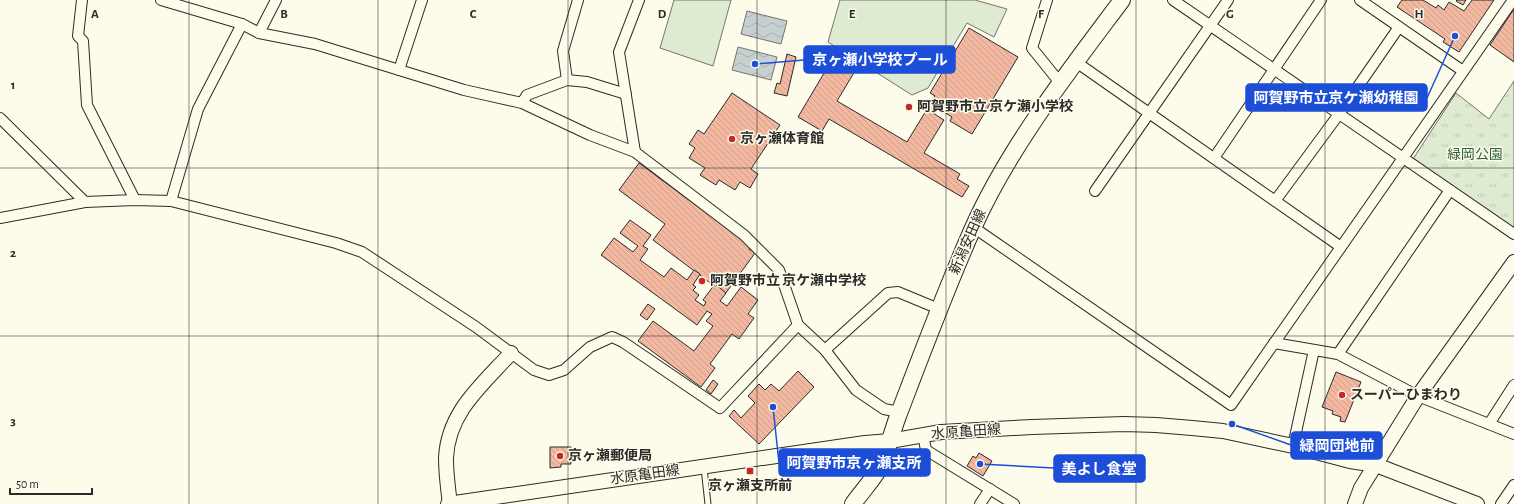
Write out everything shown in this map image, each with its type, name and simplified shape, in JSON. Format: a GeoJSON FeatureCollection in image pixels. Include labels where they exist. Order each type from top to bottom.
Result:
{"type":"FeatureCollection","features":[{"type":"Feature","properties":{"kind":"main road","name":"新潟安田線"},"geometry":{"type":"LineString","coordinates":[[853,504],[880,466],[899,412],[939,309],[973,227],[991,191],[1021,141],[1076,62],[1122,0]]}},
{"type":"Feature","properties":{"kind":"main road"},"geometry":{"type":"LineString","coordinates":[[1355,504],[1360,488],[1376,465],[1418,396],[1514,262]]}},
{"type":"Feature","properties":{"kind":"main road"},"geometry":{"type":"LineString","coordinates":[[449,504],[446,477],[446,458],[448,441],[453,425],[460,411],[469,399],[511,353]]}},
{"type":"Feature","properties":{"kind":"main road","name":"水原亀田線"},"geometry":{"type":"LineString","coordinates":[[449,504],[865,443],[890,441],[941,432],[1124,424],[1156,425],[1223,431],[1293,446],[1350,461],[1376,465],[1477,504]]}},
{"type":"Feature","properties":{"kind":"street"},"geometry":{"type":"LineString","coordinates":[[82,0],[78,36],[84,41],[87,105],[134,200]]}},
{"type":"Feature","properties":{"kind":"street"},"geometry":{"type":"LineString","coordinates":[[259,33],[276,0]]}},
{"type":"Feature","properties":{"kind":"street"},"geometry":{"type":"LineString","coordinates":[[399,70],[422,0]]}},
{"type":"Feature","properties":{"kind":"street"},"geometry":{"type":"LineString","coordinates":[[567,80],[563,51],[578,0]]}},
{"type":"Feature","properties":{"kind":"street"},"geometry":{"type":"LineString","coordinates":[[635,152],[619,52],[638,0]]}},
{"type":"Feature","properties":{"kind":"street"},"geometry":{"type":"LineString","coordinates":[[1047,0],[1032,48],[1061,84]]}},
{"type":"Feature","properties":{"kind":"street"},"geometry":{"type":"LineString","coordinates":[[1173,0],[1514,234]]}},
{"type":"Feature","properties":{"kind":"street"},"geometry":{"type":"LineString","coordinates":[[1095,191],[1228,0]]}},
{"type":"Feature","properties":{"kind":"street"},"geometry":{"type":"LineString","coordinates":[[1214,158],[1321,0]]}},
{"type":"Feature","properties":{"kind":"street"},"geometry":{"type":"LineString","coordinates":[[1360,0],[1463,71]]}},
{"type":"Feature","properties":{"kind":"street"},"geometry":{"type":"LineString","coordinates":[[973,227],[1231,405],[1513,0]]}},
{"type":"Feature","properties":{"kind":"street"},"geometry":{"type":"LineString","coordinates":[[168,1],[242,24],[259,33],[315,44],[464,90],[522,103],[590,135],[635,152],[744,235],[779,270],[798,325],[825,350],[856,390],[884,409],[899,412]]}},
{"type":"Feature","properties":{"kind":"street"},"geometry":{"type":"LineString","coordinates":[[171,201],[198,109],[242,24]]}},
{"type":"Feature","properties":{"kind":"street"},"geometry":{"type":"LineString","coordinates":[[1275,201],[1339,114],[1399,27]]}},
{"type":"Feature","properties":{"kind":"street"},"geometry":{"type":"LineString","coordinates":[[1076,62],[1341,247]]}},
{"type":"Feature","properties":{"kind":"street"},"geometry":{"type":"LineString","coordinates":[[522,103],[527,95],[567,80],[587,82],[626,94]]}},
{"type":"Feature","properties":{"kind":"street"},"geometry":{"type":"LineString","coordinates":[[0,118],[85,202]]}},
{"type":"Feature","properties":{"kind":"street"},"geometry":{"type":"LineString","coordinates":[[1338,354],[1450,190]]}},
{"type":"Feature","properties":{"kind":"street"},"geometry":{"type":"LineString","coordinates":[[0,218],[85,202],[134,200],[171,201],[336,243],[362,252],[476,327],[534,370],[549,375],[564,370],[590,347],[612,337],[623,342],[720,408],[798,325]]}},
{"type":"Feature","properties":{"kind":"street"},"geometry":{"type":"LineString","coordinates":[[825,350],[888,293],[898,292],[939,309]]}},
{"type":"Feature","properties":{"kind":"street"},"geometry":{"type":"LineString","coordinates":[[1274,343],[1338,354],[1418,396],[1514,434]]}},
{"type":"Feature","properties":{"kind":"street"},"geometry":{"type":"LineString","coordinates":[[1293,446],[1314,350]]}},
{"type":"Feature","properties":{"kind":"street"},"geometry":{"type":"LineString","coordinates":[[1489,424],[1514,386]]}},
{"type":"Feature","properties":{"kind":"street"},"geometry":{"type":"LineString","coordinates":[[923,435],[926,450],[1014,504]]}},
{"type":"Feature","properties":{"kind":"street"},"geometry":{"type":"LineString","coordinates":[[1502,504],[1514,485]]}},
{"type":"Feature","properties":{"kind":"street"},"geometry":{"type":"LineString","coordinates":[[980,504],[990,489]]}},
{"type":"Feature","properties":{"kind":"lane"},"geometry":{"type":"LineString","coordinates":[[704,467],[708,504]]}},
{"type":"Feature","properties":{"kind":"green space"},"geometry":{"type":"Polygon","coordinates":[[[674,0],[731,0],[713,66],[660,48],[674,0]]]}},
{"type":"Feature","properties":{"kind":"green space"},"geometry":{"type":"Polygon","coordinates":[[[840,0],[975,0],[1007,9],[994,37],[967,23],[928,88],[912,95],[828,42],[840,0]]]}},
{"type":"Feature","properties":{"kind":"green space","name":"緑岡公園"},"geometry":{"type":"Polygon","coordinates":[[[1514,81],[1514,229],[1413,159],[1456,93],[1489,119],[1514,81]]]}},
{"type":"Feature","properties":{"kind":"water"},"geometry":{"type":"Polygon","coordinates":[[[747,11],[787,21],[781,44],[741,34],[747,11]]]}},
{"type":"Feature","properties":{"kind":"water"},"geometry":{"type":"Polygon","coordinates":[[[738,47],[777,57],[771,80],[732,70],[738,47]]]}},
{"type":"Feature","properties":{"kind":"building"},"geometry":{"type":"Polygon","coordinates":[[[1402,0],[1423,0],[1436,8],[1438,5],[1444,10],[1449,2],[1464,11],[1472,0],[1494,0],[1459,52],[1443,42],[1445,39],[1397,7],[1402,0]]]}},
{"type":"Feature","properties":{"kind":"building"},"geometry":{"type":"Polygon","coordinates":[[[1466,0],[1463,5],[1456,1],[1466,0]]]}},
{"type":"Feature","properties":{"kind":"building"},"geometry":{"type":"Polygon","coordinates":[[[1514,9],[1514,62],[1490,45],[1514,9]]]}},
{"type":"Feature","properties":{"kind":"building"},"geometry":{"type":"Polygon","coordinates":[[[969,28],[1018,57],[972,134],[950,121],[952,117],[936,107],[933,113],[944,120],[924,153],[960,174],[957,179],[969,186],[962,197],[829,119],[822,131],[798,117],[833,58],[855,71],[837,101],[907,142],[935,96],[930,93],[969,28]]]}},
{"type":"Feature","properties":{"kind":"building"},"geometry":{"type":"Polygon","coordinates":[[[787,54],[796,57],[787,96],[774,93],[777,83],[780,84],[787,54]]]}},
{"type":"Feature","properties":{"kind":"building","name":"京ヶ瀬体育館"},"geometry":{"type":"Polygon","coordinates":[[[732,93],[780,125],[751,169],[758,174],[750,188],[740,182],[735,190],[719,180],[716,185],[700,175],[705,168],[689,158],[695,148],[689,144],[698,130],[704,134],[732,93]]]}},
{"type":"Feature","properties":{"kind":"building"},"geometry":{"type":"Polygon","coordinates":[[[639,163],[751,246],[749,249],[755,253],[725,294],[653,240],[665,224],[619,190],[639,163]]]}},
{"type":"Feature","properties":{"kind":"building"},"geometry":{"type":"Polygon","coordinates":[[[630,220],[651,235],[643,246],[648,249],[640,260],[664,277],[671,268],[687,280],[694,270],[700,274],[693,285],[696,287],[693,290],[699,295],[695,300],[704,306],[706,302],[703,300],[715,284],[726,293],[720,301],[727,306],[741,287],[758,300],[748,314],[754,318],[739,339],[732,334],[710,364],[715,368],[701,387],[638,341],[653,321],[694,351],[713,326],[706,321],[712,314],[707,311],[697,325],[601,255],[614,238],[633,252],[638,246],[620,233],[630,220]]]}},
{"type":"Feature","properties":{"kind":"building"},"geometry":{"type":"Polygon","coordinates":[[[648,304],[655,309],[647,320],[640,315],[648,304]]]}},
{"type":"Feature","properties":{"kind":"building"},"geometry":{"type":"Polygon","coordinates":[[[798,371],[814,387],[759,444],[729,416],[734,410],[741,418],[755,403],[748,396],[759,384],[765,390],[771,384],[779,391],[798,371]]]}},
{"type":"Feature","properties":{"kind":"building","name":"スーパーひまわり"},"geometry":{"type":"Polygon","coordinates":[[[1336,372],[1361,382],[1345,422],[1340,421],[1341,417],[1332,414],[1333,411],[1322,407],[1336,372]]]}},
{"type":"Feature","properties":{"kind":"building"},"geometry":{"type":"Polygon","coordinates":[[[713,380],[718,384],[711,394],[706,390],[713,380]]]}},
{"type":"Feature","properties":{"kind":"building"},"geometry":{"type":"Polygon","coordinates":[[[550,447],[571,447],[571,464],[561,464],[561,467],[550,468],[550,447]]]}},
{"type":"Feature","properties":{"kind":"building"},"geometry":{"type":"Polygon","coordinates":[[[979,453],[992,461],[983,476],[967,466],[973,456],[976,458],[979,453]]]}},
{"type":"Feature","properties":{"kind":"place","name":"阿賀野市立京ケ瀬幼稚園"},"geometry":{"type":"Point","coordinates":[1455,36]}},
{"type":"Feature","properties":{"kind":"place","name":"京ヶ瀬小学校プール"},"geometry":{"type":"Point","coordinates":[755,64]}},
{"type":"Feature","properties":{"kind":"place","name":"阿賀野市立 京ケ瀬小学校"},"geometry":{"type":"Point","coordinates":[909,107]}},
{"type":"Feature","properties":{"kind":"place","name":"京ヶ瀬体育館"},"geometry":{"type":"Point","coordinates":[732,139]}},
{"type":"Feature","properties":{"kind":"place","name":"阿賀野市立 京ケ瀬中学校"},"geometry":{"type":"Point","coordinates":[702,281]}},
{"type":"Feature","properties":{"kind":"place","name":"スーパーひまわり"},"geometry":{"type":"Point","coordinates":[1342,395]}},
{"type":"Feature","properties":{"kind":"place","name":"阿賀野市京ヶ瀬支所"},"geometry":{"type":"Point","coordinates":[773,407]}},
{"type":"Feature","properties":{"kind":"place","name":"緑岡団地前"},"geometry":{"type":"Point","coordinates":[1232,424]}},
{"type":"Feature","properties":{"kind":"place","name":"京ヶ瀬郵便局"},"geometry":{"type":"Point","coordinates":[560,456]}},
{"type":"Feature","properties":{"kind":"place","name":"美よし食堂"},"geometry":{"type":"Point","coordinates":[980,464]}},
{"type":"Feature","properties":{"kind":"place","name":"京ヶ瀬支所前"},"geometry":{"type":"Point","coordinates":[750,471]}}]}
